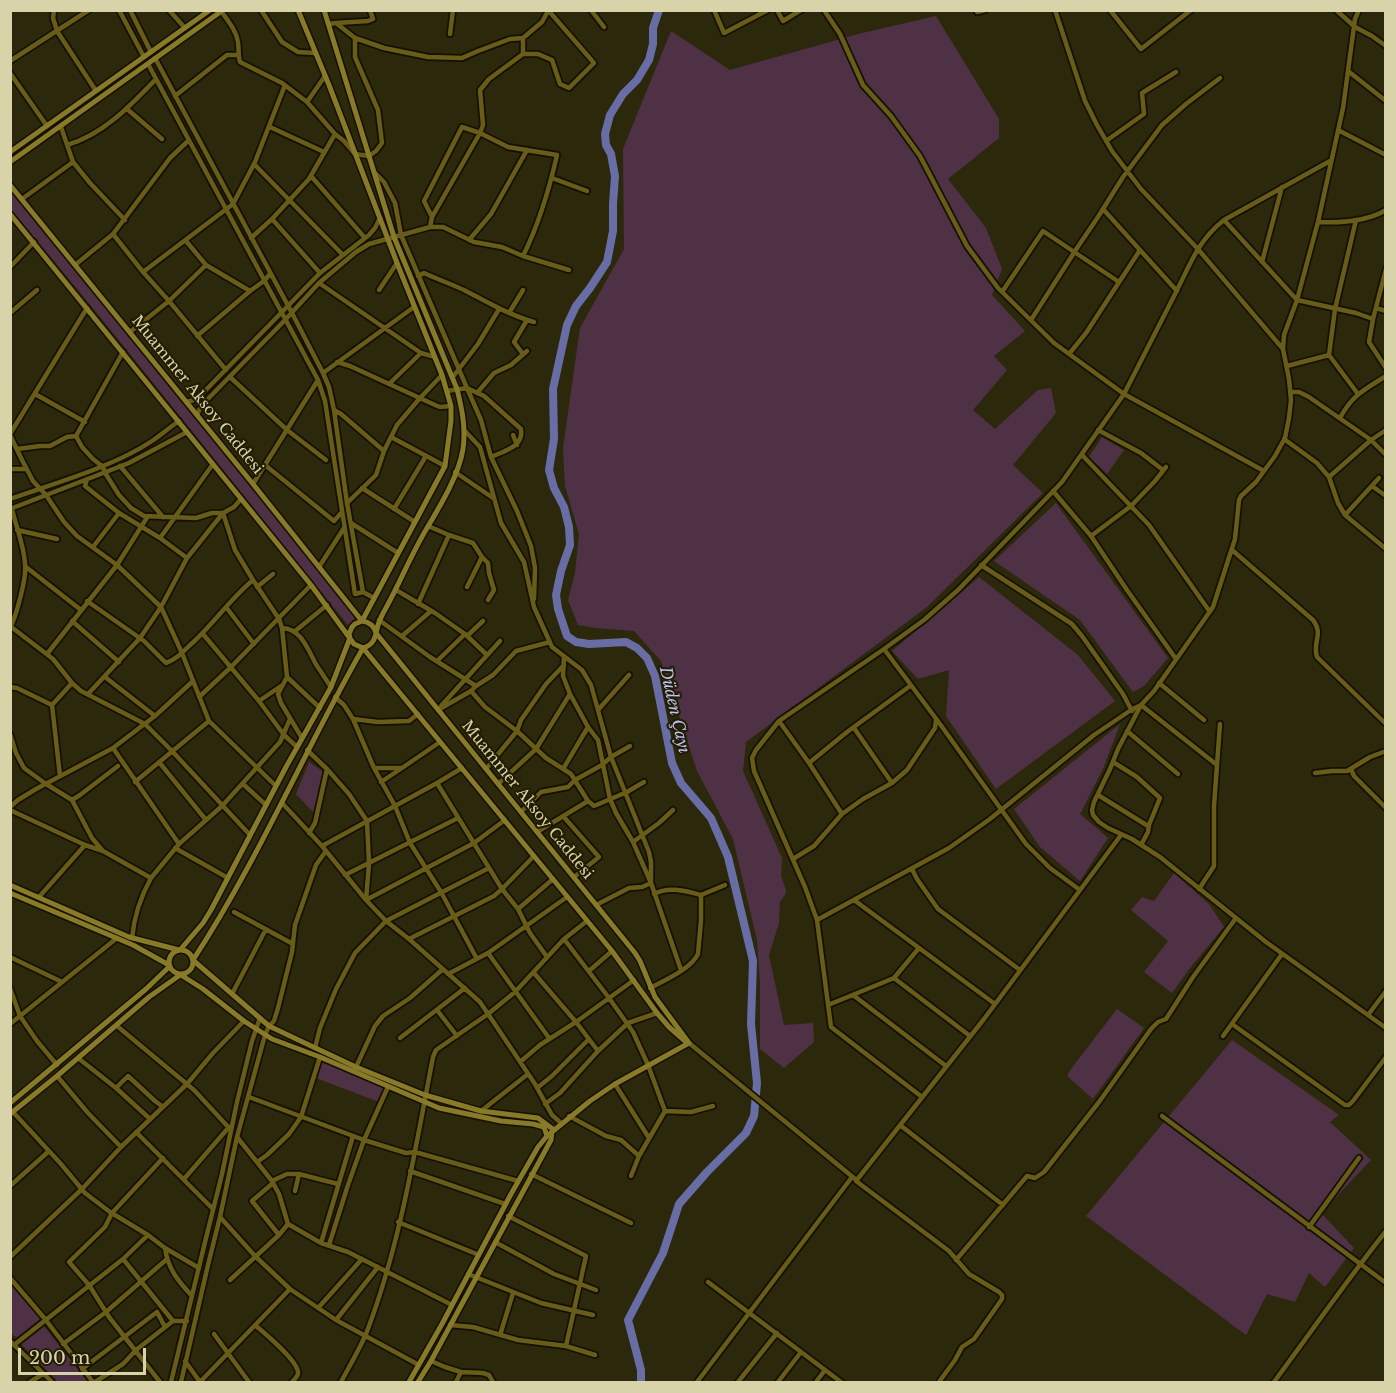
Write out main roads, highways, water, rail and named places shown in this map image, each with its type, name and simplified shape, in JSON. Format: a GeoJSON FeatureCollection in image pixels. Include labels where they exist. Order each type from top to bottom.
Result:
{"type":"FeatureCollection","features":[{"type":"Feature","properties":{"kind":"main road"},"geometry":{"type":"LineString","coordinates":[[10,152],[210,10]]}},
{"type":"Feature","properties":{"kind":"main road"},"geometry":{"type":"LineString","coordinates":[[298,10],[442,375],[451,406],[445,466],[362,621]]}},
{"type":"Feature","properties":{"kind":"main road"},"geometry":{"type":"LineString","coordinates":[[324,10],[373,171],[457,389],[464,430],[463,450],[452,483],[379,620],[374,641],[368,647],[363,648],[354,644],[350,638]]}},
{"type":"Feature","properties":{"kind":"main road"},"geometry":{"type":"LineString","coordinates":[[10,162],[222,11]]}},
{"type":"Feature","properties":{"kind":"main road","name":"Muammer Aksoy Caddesi"},"geometry":{"type":"LineString","coordinates":[[10,185],[362,621]]}},
{"type":"Feature","properties":{"kind":"main road","name":"Muammer Aksoy Caddesi"},"geometry":{"type":"LineString","coordinates":[[10,214],[311,585],[350,638]]}},
{"type":"Feature","properties":{"kind":"main road"},"geometry":{"type":"LineString","coordinates":[[10,1103],[146,989],[169,965],[171,956],[180,950],[203,923],[331,687],[352,627],[362,621],[370,623],[376,633]]}},
{"type":"Feature","properties":{"kind":"main road","name":"Muammer Aksoy Caddesi"},"geometry":{"type":"LineString","coordinates":[[376,633],[635,953],[650,988],[688,1043]]}},
{"type":"Feature","properties":{"kind":"main road"},"geometry":{"type":"LineString","coordinates":[[12,1113],[149,997],[192,969],[194,961],[218,922],[282,803],[335,697],[363,648]]}},
{"type":"Feature","properties":{"kind":"main road","name":"Muammer Aksoy Caddesi"},"geometry":{"type":"LineString","coordinates":[[363,648],[612,951],[657,1013],[677,1035],[688,1043]]}},
{"type":"Feature","properties":{"kind":"main road"},"geometry":{"type":"LineString","coordinates":[[10,885],[132,938],[190,954],[194,961],[269,1026],[356,1067],[425,1095],[456,1104],[481,1111],[538,1118],[551,1132],[551,1140],[418,1383]]}},
{"type":"Feature","properties":{"kind":"main road"},"geometry":{"type":"LineString","coordinates":[[10,893],[134,945],[169,965],[174,972],[203,989],[255,1029],[272,1039],[440,1108],[501,1121],[544,1125]]}},
{"type":"Feature","properties":{"kind":"main road"},"geometry":{"type":"LineString","coordinates":[[409,1383],[538,1147],[561,1123],[590,1101],[615,1084],[669,1056],[688,1043]]}},
{"type":"Feature","properties":{"kind":"waterway","name":"Düden Çayı"},"geometry":{"type":"LineString","coordinates":[[641,1382],[641,1370],[628,1320],[663,1253],[679,1204],[746,1133],[754,1116],[757,1083],[751,1024],[753,961],[728,857],[711,818],[681,783],[672,763],[655,676],[647,658],[637,648],[626,642],[589,644],[576,642],[567,636],[556,595],[570,545],[569,527],[564,507],[554,488],[549,470],[554,439],[553,389],[567,325],[576,306],[607,262],[613,231],[615,176],[605,134],[610,115],[649,60],[653,44],[653,28],[659,10]]}}]}
